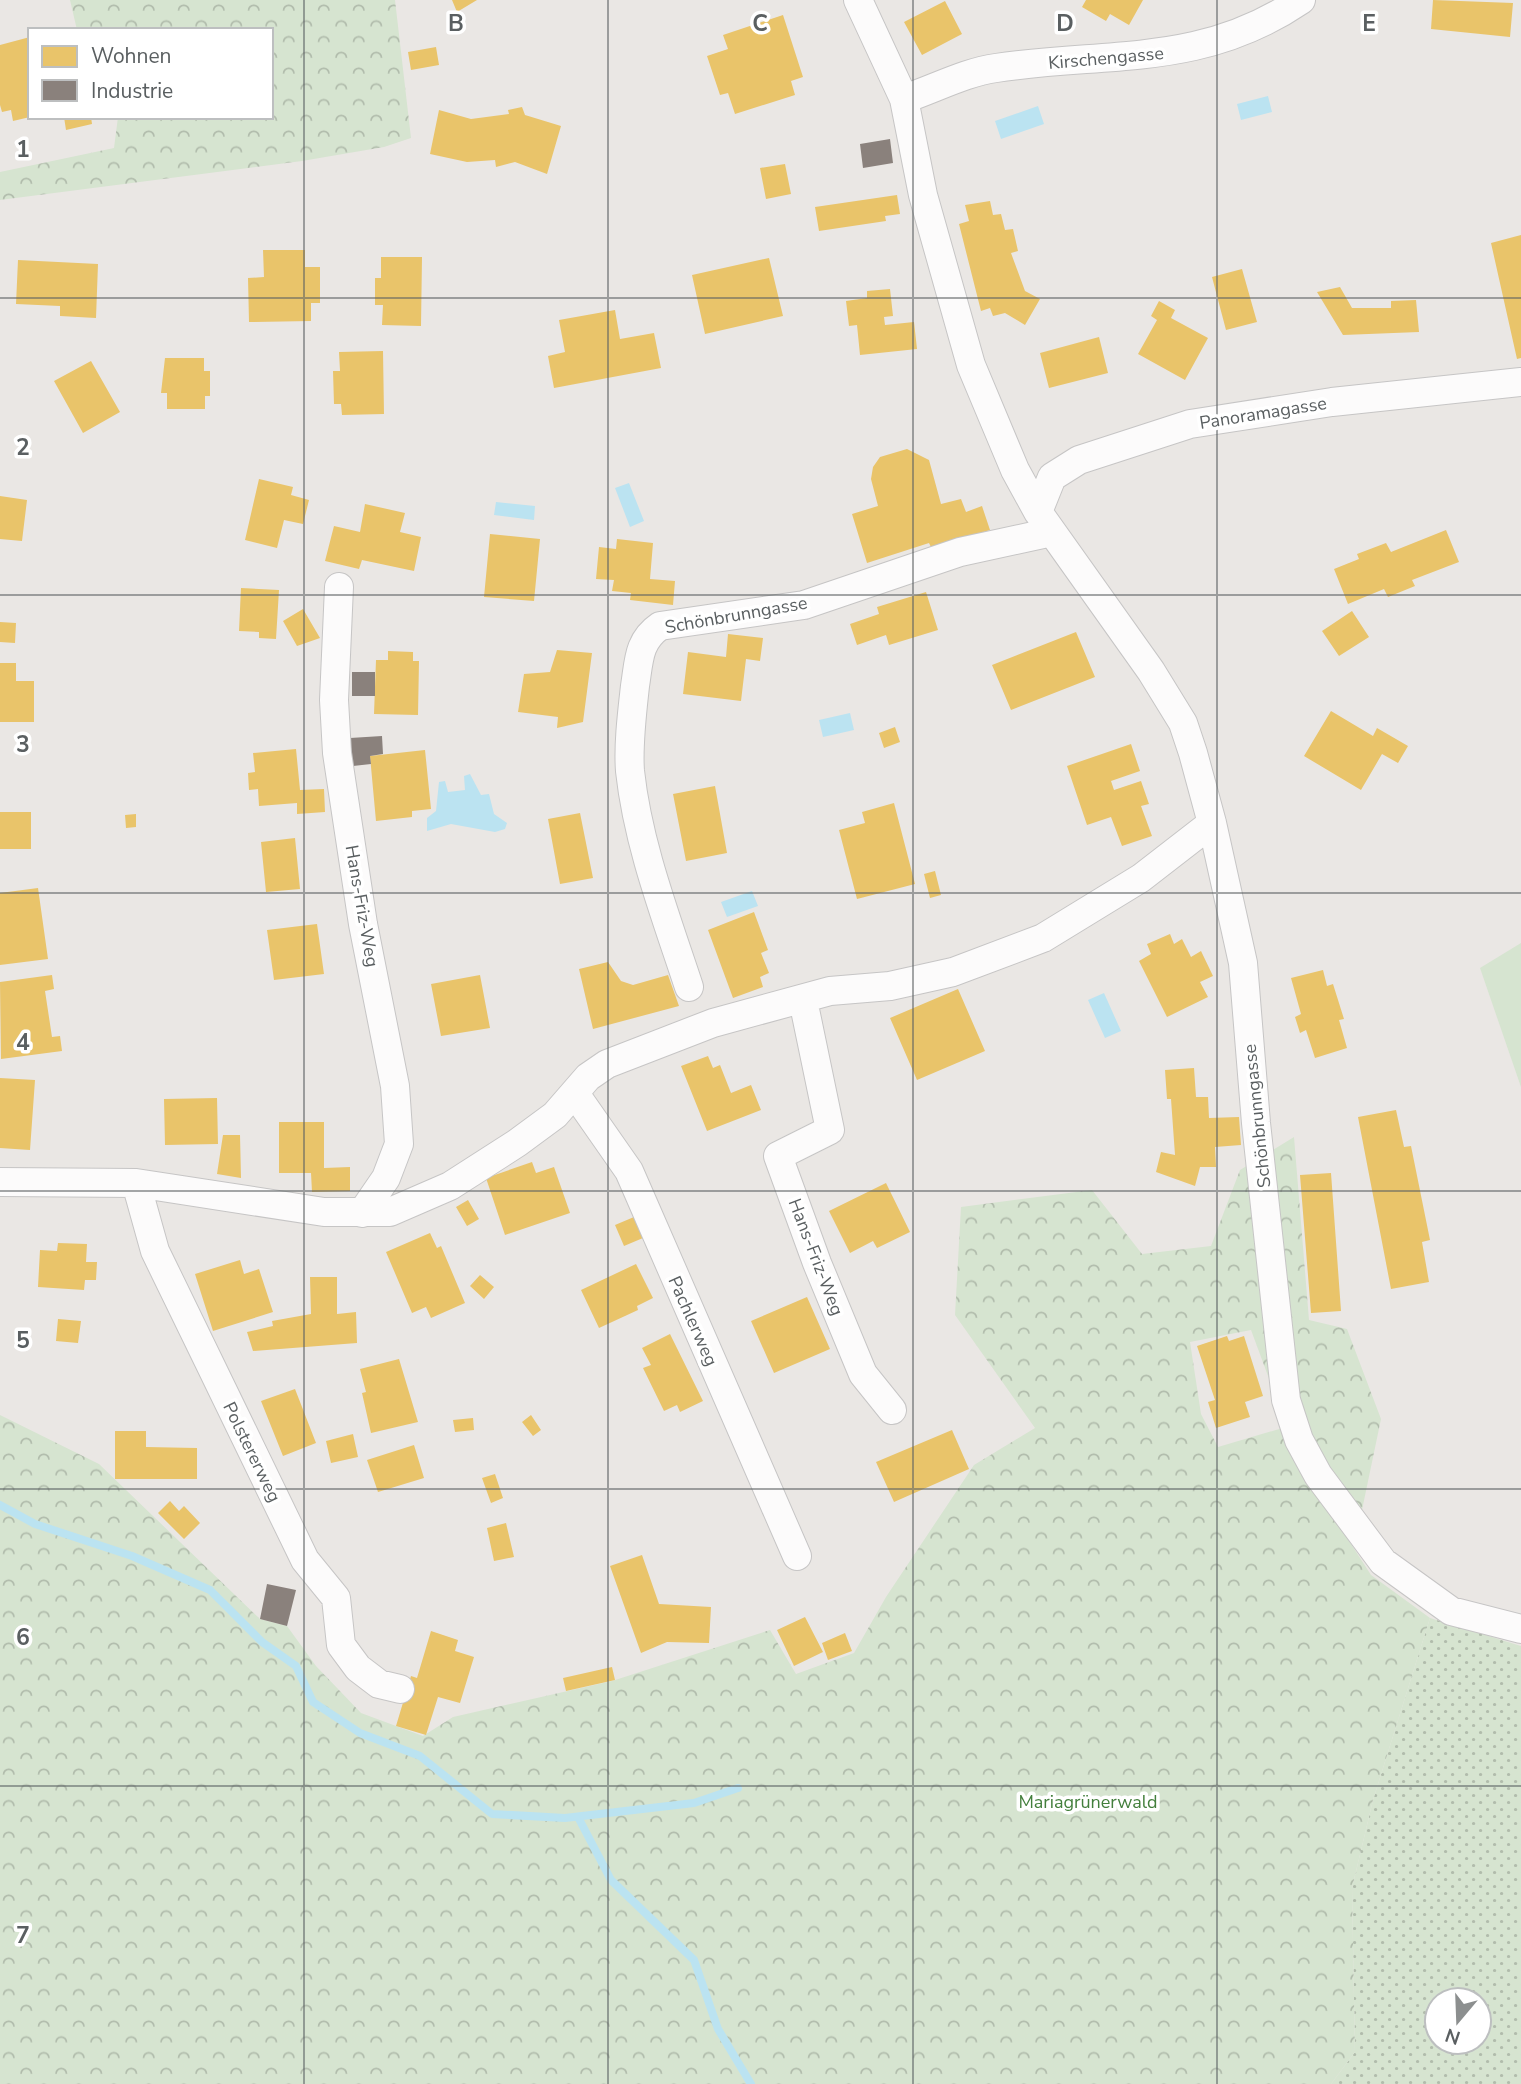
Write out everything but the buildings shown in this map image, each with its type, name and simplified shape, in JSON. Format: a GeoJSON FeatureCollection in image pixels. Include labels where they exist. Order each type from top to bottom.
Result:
{"type":"FeatureCollection","features":[{"type":"Feature","properties":{"kind":"street","name":"Schönbrunngasse"},"geometry":{"type":"LineString","coordinates":[[858,0],[904,99],[923,195],[971,365],[1016,470],[1045,522],[1127,634],[1183,723],[1212,823],[1243,963],[1256,1123],[1286,1400],[1299,1440],[1318,1475],[1383,1562],[1451,1611],[1521,1629]]}},
{"type":"Feature","properties":{"kind":"street","name":"Kirschengasse"},"geometry":{"type":"LineString","coordinates":[[904,99],[993,68],[1163,54],[1197,46],[1238,34],[1271,20],[1301,0]]}},
{"type":"Feature","properties":{"kind":"street","name":"Panoramagasse"},"geometry":{"type":"LineString","coordinates":[[1045,522],[1052,477],[1079,460],[1190,424],[1332,402],[1521,382]]}},
{"type":"Feature","properties":{"kind":"street","name":"Schönbrunngasse"},"geometry":{"type":"LineString","coordinates":[[689,987],[645,852],[630,770],[640,647],[649,634],[660,626],[804,605],[1045,522]]}},
{"type":"Feature","properties":{"kind":"street","name":"Hans-Friz-Weg"},"geometry":{"type":"LineString","coordinates":[[339,587],[334,701],[337,753],[363,924],[395,1086],[399,1144],[386,1178],[362,1213]]}},
{"type":"Feature","properties":{"kind":"street"},"geometry":{"type":"LineString","coordinates":[[0,1182],[136,1183],[324,1212],[390,1212],[450,1186],[517,1143],[576,1095],[588,1077],[607,1064],[713,1023],[831,991],[890,986],[953,972],[1043,938],[1141,878],[1212,823]]}},
{"type":"Feature","properties":{"kind":"street","name":"Hans-Friz-Weg"},"geometry":{"type":"LineString","coordinates":[[803,1000],[830,1130],[778,1156],[817,1263],[863,1374],[892,1410]]}},
{"type":"Feature","properties":{"kind":"street","name":"Pachlerweg"},"geometry":{"type":"LineString","coordinates":[[576,1095],[629,1171],[797,1556]]}},
{"type":"Feature","properties":{"kind":"street","name":"Polstererweg"},"geometry":{"type":"LineString","coordinates":[[136,1183],[155,1251],[305,1560],[336,1598],[341,1645],[358,1668],[379,1684],[400,1689]]}},
{"type":"Feature","properties":{"kind":"green space"},"geometry":{"type":"Polygon","coordinates":[[[70,0],[395,0],[411,138],[384,147],[302,161],[0,200],[0,172],[114,148],[118,119],[273,119],[273,28],[77,28],[70,0]]]}},
{"type":"Feature","properties":{"kind":"green space"},"geometry":{"type":"Polygon","coordinates":[[[1521,943],[1521,1087],[1480,968],[1521,943]]]}},
{"type":"Feature","properties":{"kind":"green space","name":"Mariagrünerwald"},"geometry":{"type":"Polygon","coordinates":[[[1294,1137],[1309,1320],[1347,1329],[1381,1419],[1362,1510],[1285,1422],[1251,1330],[1190,1342],[1201,1414],[1218,1447],[1286,1427],[1326,1505],[1371,1575],[1430,1618],[1373,1800],[1352,1888],[1355,2052],[1331,2084],[0,2084],[0,1415],[99,1464],[260,1619],[287,1626],[316,1666],[361,1713],[423,1736],[453,1717],[612,1681],[770,1630],[796,1674],[854,1653],[886,1597],[974,1465],[1035,1428],[955,1315],[961,1207],[1092,1190],[1142,1254],[1211,1246],[1240,1170],[1294,1137]]]}},
{"type":"Feature","properties":{"kind":"green space"},"geometry":{"type":"Polygon","coordinates":[[[1430,1618],[1521,1646],[1521,2084],[1331,2084],[1355,2052],[1352,1888],[1373,1800],[1430,1618]]]}},
{"type":"Feature","properties":{"kind":"water"},"geometry":{"type":"Polygon","coordinates":[[[1268,96],[1272,112],[1241,120],[1237,104],[1268,96]]]}},
{"type":"Feature","properties":{"kind":"water"},"geometry":{"type":"Polygon","coordinates":[[[1038,106],[1044,124],[1001,139],[995,121],[1038,106]]]}},
{"type":"Feature","properties":{"kind":"water"},"geometry":{"type":"Polygon","coordinates":[[[629,483],[644,521],[630,527],[615,488],[629,483]]]}},
{"type":"Feature","properties":{"kind":"water"},"geometry":{"type":"Polygon","coordinates":[[[496,502],[535,506],[534,520],[494,515],[496,502]]]}},
{"type":"Feature","properties":{"kind":"water"},"geometry":{"type":"Polygon","coordinates":[[[850,713],[854,730],[823,737],[819,720],[850,713]]]}},
{"type":"Feature","properties":{"kind":"water"},"geometry":{"type":"Polygon","coordinates":[[[470,774],[481,795],[489,794],[494,814],[507,823],[505,829],[495,832],[451,824],[427,831],[427,818],[436,811],[439,782],[445,781],[448,792],[465,790],[464,776],[470,774]]]}},
{"type":"Feature","properties":{"kind":"water"},"geometry":{"type":"Polygon","coordinates":[[[752,891],[758,906],[727,917],[721,902],[752,891]]]}},
{"type":"Feature","properties":{"kind":"water"},"geometry":{"type":"Polygon","coordinates":[[[1104,993],[1121,1031],[1105,1038],[1088,1000],[1104,993]]]}},
{"type":"Feature","properties":{"kind":"waterway"},"geometry":{"type":"LineString","coordinates":[[0,1505],[35,1524],[132,1556],[210,1590],[262,1642],[296,1666],[313,1702],[360,1733],[420,1756],[492,1814],[565,1818],[694,1803],[738,1788]]}},
{"type":"Feature","properties":{"kind":"waterway"},"geometry":{"type":"LineString","coordinates":[[578,1817],[611,1880],[694,1960],[718,2029],[751,2084]]}}]}
